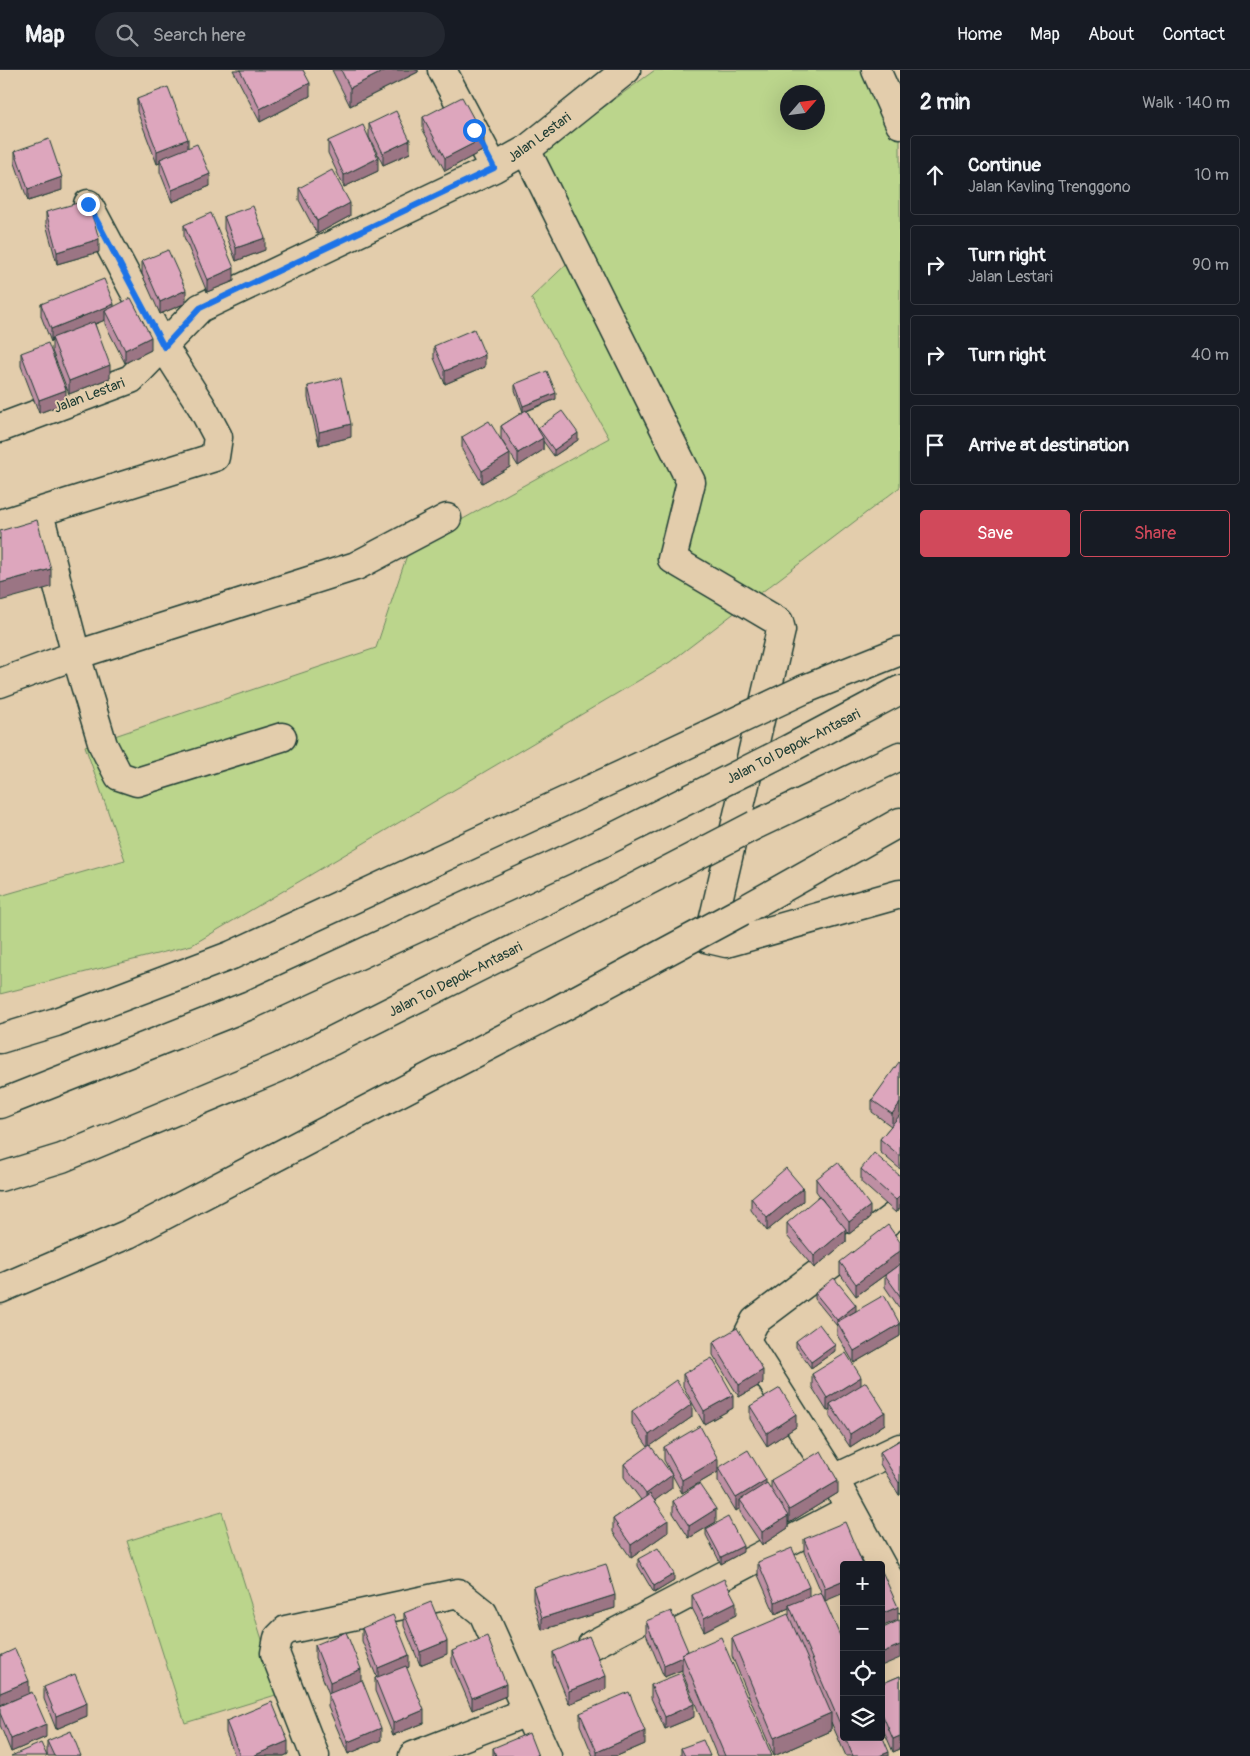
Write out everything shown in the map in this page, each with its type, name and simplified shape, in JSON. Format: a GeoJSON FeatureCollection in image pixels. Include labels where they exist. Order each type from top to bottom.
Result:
{"type":"FeatureCollection","features":[{"type":"Feature","properties":{"kind":"main road"},"geometry":{"type":"LineString","coordinates":[[442,70],[494,168]]}},
{"type":"Feature","properties":{"kind":"main road","name":"Jalan Lestari"},"geometry":{"type":"LineString","coordinates":[[0,428],[131,379],[200,308],[494,168],[526,150],[626,70]]}},
{"type":"Feature","properties":{"kind":"main road"},"geometry":{"type":"LineString","coordinates":[[876,70],[900,124]]}},
{"type":"Feature","properties":{"kind":"main road"},"geometry":{"type":"LineString","coordinates":[[526,150],[691,482],[672,559],[767,614],[779,622],[781,630],[709,939],[726,943],[900,894]]}},
{"type":"Feature","properties":{"kind":"main road"},"geometry":{"type":"LineString","coordinates":[[0,524],[215,457],[218,437],[202,407],[164,347],[88,204]]}},
{"type":"Feature","properties":{"kind":"main road"},"geometry":{"type":"LineString","coordinates":[[39,513],[76,655],[103,745],[119,776],[137,782],[282,737]]}},
{"type":"Feature","properties":{"kind":"main road"},"geometry":{"type":"LineString","coordinates":[[0,683],[76,655],[356,566],[447,518]]}},
{"type":"Feature","properties":{"kind":"main road"},"geometry":{"type":"LineString","coordinates":[[0,1039],[56,1022],[232,955],[806,689],[900,651]]}},
{"type":"Feature","properties":{"kind":"main road","name":"Jalan Tol Depok–Antasari"},"geometry":{"type":"LineString","coordinates":[[0,1104],[250,1005],[604,842],[785,751],[900,690]]}},
{"type":"Feature","properties":{"kind":"main road","name":"Jalan Tol Depok–Antasari"},"geometry":{"type":"LineString","coordinates":[[0,1177],[62,1158],[278,1068],[578,917],[755,825],[900,756]]}},
{"type":"Feature","properties":{"kind":"main road"},"geometry":{"type":"LineString","coordinates":[[0,1289],[128,1234],[554,1012],[742,911],[900,822]]}},
{"type":"Feature","properties":{"kind":"main road"},"geometry":{"type":"LineString","coordinates":[[879,1561],[834,1479],[747,1342],[747,1337],[755,1321],[900,1212]]}},
{"type":"Feature","properties":{"kind":"main road"},"geometry":{"type":"LineString","coordinates":[[834,1479],[900,1448]]}},
{"type":"Feature","properties":{"kind":"main road"},"geometry":{"type":"LineString","coordinates":[[592,1645],[850,1509]]}},
{"type":"Feature","properties":{"kind":"main road"},"geometry":{"type":"LineString","coordinates":[[885,1572],[900,1598]]}},
{"type":"Feature","properties":{"kind":"main road"},"geometry":{"type":"LineString","coordinates":[[315,1756],[275,1653],[278,1638],[286,1630],[458,1593],[483,1613],[547,1756]]}},
{"type":"Feature","properties":{"kind":"main road"},"geometry":{"type":"LineString","coordinates":[[413,1756],[527,1712]]}},
{"type":"Feature","properties":{"kind":"green space"},"geometry":{"type":"Polygon","coordinates":[[[655,70],[876,70],[900,126],[900,487],[670,662],[192,945],[0,994],[0,896],[125,860],[85,746],[376,648],[409,549],[609,438],[531,298],[579,252],[539,154],[655,70]]]}},
{"type":"Feature","properties":{"kind":"green space"},"geometry":{"type":"Polygon","coordinates":[[[222,1512],[279,1694],[185,1723],[127,1541],[222,1512]]]}},
{"type":"Feature","properties":{"kind":"building"},"geometry":{"type":"Polygon","coordinates":[[[240,70],[303,70],[310,83],[260,109],[240,70]]]}},
{"type":"Feature","properties":{"kind":"building"},"geometry":{"type":"Polygon","coordinates":[[[341,70],[386,70],[350,88],[341,70]]]}},
{"type":"Feature","properties":{"kind":"building"},"geometry":{"type":"Polygon","coordinates":[[[168,87],[188,139],[157,151],[137,99],[168,87]]]}},
{"type":"Feature","properties":{"kind":"building"},"geometry":{"type":"Polygon","coordinates":[[[462,97],[484,138],[445,158],[423,117],[462,97]]]}},
{"type":"Feature","properties":{"kind":"building"},"geometry":{"type":"Polygon","coordinates":[[[396,111],[410,140],[383,153],[369,124],[396,111]]]}},
{"type":"Feature","properties":{"kind":"building"},"geometry":{"type":"Polygon","coordinates":[[[363,125],[378,158],[344,175],[328,141],[363,125]]]}},
{"type":"Feature","properties":{"kind":"building"},"geometry":{"type":"Polygon","coordinates":[[[49,139],[62,177],[28,189],[15,151],[49,139]]]}},
{"type":"Feature","properties":{"kind":"building"},"geometry":{"type":"Polygon","coordinates":[[[197,144],[210,174],[172,190],[160,159],[197,144]]]}},
{"type":"Feature","properties":{"kind":"building"},"geometry":{"type":"Polygon","coordinates":[[[332,170],[350,203],[317,221],[299,188],[332,170]]]}},
{"type":"Feature","properties":{"kind":"building"},"geometry":{"type":"Polygon","coordinates":[[[88,200],[99,239],[57,252],[46,212],[88,200]]]}},
{"type":"Feature","properties":{"kind":"building"},"geometry":{"type":"Polygon","coordinates":[[[253,206],[265,238],[236,248],[224,216],[253,206]]]}},
{"type":"Feature","properties":{"kind":"building"},"geometry":{"type":"Polygon","coordinates":[[[211,213],[234,268],[207,280],[184,225],[211,213]]]}},
{"type":"Feature","properties":{"kind":"building"},"geometry":{"type":"Polygon","coordinates":[[[168,250],[186,290],[160,302],[142,261],[168,250]]]}},
{"type":"Feature","properties":{"kind":"building"},"geometry":{"type":"Polygon","coordinates":[[[104,279],[114,304],[51,329],[41,304],[104,279]]]}},
{"type":"Feature","properties":{"kind":"building"},"geometry":{"type":"Polygon","coordinates":[[[131,298],[151,337],[125,350],[105,311],[131,298]]]}},
{"type":"Feature","properties":{"kind":"building"},"geometry":{"type":"Polygon","coordinates":[[[94,322],[110,365],[69,381],[52,338],[94,322]]]}},
{"type":"Feature","properties":{"kind":"building"},"geometry":{"type":"Polygon","coordinates":[[[474,329],[485,355],[445,371],[434,346],[474,329]]]}},
{"type":"Feature","properties":{"kind":"building"},"geometry":{"type":"Polygon","coordinates":[[[48,343],[66,390],[39,400],[21,353],[48,343]]]}},
{"type":"Feature","properties":{"kind":"building"},"geometry":{"type":"Polygon","coordinates":[[[547,371],[556,393],[523,406],[515,384],[547,371]]]}},
{"type":"Feature","properties":{"kind":"building"},"geometry":{"type":"Polygon","coordinates":[[[341,378],[351,424],[319,432],[308,386],[341,378]]]}},
{"type":"Feature","properties":{"kind":"building"},"geometry":{"type":"Polygon","coordinates":[[[526,410],[543,438],[518,453],[501,426],[526,410]]]}},
{"type":"Feature","properties":{"kind":"building"},"geometry":{"type":"Polygon","coordinates":[[[562,411],[578,433],[554,450],[538,428],[562,411]]]}},
{"type":"Feature","properties":{"kind":"building"},"geometry":{"type":"Polygon","coordinates":[[[489,421],[510,454],[482,471],[462,437],[489,421]]]}},
{"type":"Feature","properties":{"kind":"building"},"geometry":{"type":"Polygon","coordinates":[[[37,520],[51,569],[0,583],[0,531],[37,520]]]}},
{"type":"Feature","properties":{"kind":"building"},"geometry":{"type":"Polygon","coordinates":[[[899,1062],[900,1103],[892,1114],[872,1100],[899,1062]]]}},
{"type":"Feature","properties":{"kind":"building"},"geometry":{"type":"Polygon","coordinates":[[[900,1115],[900,1156],[880,1139],[900,1115]]]}},
{"type":"Feature","properties":{"kind":"building"},"geometry":{"type":"Polygon","coordinates":[[[874,1153],[900,1176],[900,1196],[896,1200],[861,1169],[874,1153]]]}},
{"type":"Feature","properties":{"kind":"building"},"geometry":{"type":"Polygon","coordinates":[[[838,1162],[870,1206],[849,1222],[816,1179],[838,1162]]]}},
{"type":"Feature","properties":{"kind":"building"},"geometry":{"type":"Polygon","coordinates":[[[786,1168],[803,1188],[767,1218],[751,1198],[786,1168]]]}},
{"type":"Feature","properties":{"kind":"building"},"geometry":{"type":"Polygon","coordinates":[[[819,1196],[846,1229],[814,1256],[787,1223],[819,1196]]]}},
{"type":"Feature","properties":{"kind":"building"},"geometry":{"type":"Polygon","coordinates":[[[888,1225],[900,1242],[900,1251],[856,1284],[840,1262],[888,1225]]]}},
{"type":"Feature","properties":{"kind":"building"},"geometry":{"type":"Polygon","coordinates":[[[900,1264],[900,1296],[885,1275],[900,1264]]]}},
{"type":"Feature","properties":{"kind":"building"},"geometry":{"type":"Polygon","coordinates":[[[834,1278],[856,1305],[837,1320],[815,1293],[834,1278]]]}},
{"type":"Feature","properties":{"kind":"building"},"geometry":{"type":"Polygon","coordinates":[[[884,1295],[900,1324],[854,1351],[837,1322],[884,1295]]]}},
{"type":"Feature","properties":{"kind":"building"},"geometry":{"type":"Polygon","coordinates":[[[819,1324],[835,1345],[811,1362],[796,1341],[819,1324]]]}},
{"type":"Feature","properties":{"kind":"building"},"geometry":{"type":"Polygon","coordinates":[[[737,1328],[763,1370],[739,1385],[713,1342],[737,1328]]]}},
{"type":"Feature","properties":{"kind":"building"},"geometry":{"type":"Polygon","coordinates":[[[846,1353],[861,1377],[827,1398],[812,1374],[846,1353]]]}},
{"type":"Feature","properties":{"kind":"building"},"geometry":{"type":"Polygon","coordinates":[[[712,1358],[733,1395],[704,1411],[683,1374],[712,1358]]]}},
{"type":"Feature","properties":{"kind":"building"},"geometry":{"type":"Polygon","coordinates":[[[676,1380],[692,1404],[649,1435],[632,1411],[676,1380]]]}},
{"type":"Feature","properties":{"kind":"building"},"geometry":{"type":"Polygon","coordinates":[[[866,1382],[885,1412],[850,1434],[830,1404],[866,1382]]]}},
{"type":"Feature","properties":{"kind":"building"},"geometry":{"type":"Polygon","coordinates":[[[780,1388],[796,1414],[767,1433],[750,1406],[780,1388]]]}},
{"type":"Feature","properties":{"kind":"building"},"geometry":{"type":"Polygon","coordinates":[[[700,1426],[718,1459],[682,1480],[664,1447],[700,1426]]]}},
{"type":"Feature","properties":{"kind":"building"},"geometry":{"type":"Polygon","coordinates":[[[900,1440],[900,1482],[899,1483],[880,1452],[900,1440]]]}},
{"type":"Feature","properties":{"kind":"building"},"geometry":{"type":"Polygon","coordinates":[[[650,1445],[672,1475],[646,1494],[624,1464],[650,1445]]]}},
{"type":"Feature","properties":{"kind":"building"},"geometry":{"type":"Polygon","coordinates":[[[748,1450],[766,1480],[736,1498],[718,1468],[748,1450]]]}},
{"type":"Feature","properties":{"kind":"building"},"geometry":{"type":"Polygon","coordinates":[[[821,1451],[838,1481],[789,1510],[771,1480],[821,1451]]]}},
{"type":"Feature","properties":{"kind":"building"},"geometry":{"type":"Polygon","coordinates":[[[767,1483],[788,1516],[762,1532],[740,1500],[767,1483]]]}},
{"type":"Feature","properties":{"kind":"building"},"geometry":{"type":"Polygon","coordinates":[[[699,1484],[716,1509],[689,1526],[673,1501],[699,1484]]]}},
{"type":"Feature","properties":{"kind":"building"},"geometry":{"type":"Polygon","coordinates":[[[650,1494],[668,1520],[631,1545],[613,1519],[650,1494]]]}},
{"type":"Feature","properties":{"kind":"building"},"geometry":{"type":"Polygon","coordinates":[[[728,1517],[743,1546],[721,1557],[706,1529],[728,1517]]]}},
{"type":"Feature","properties":{"kind":"building"},"geometry":{"type":"Polygon","coordinates":[[[845,1522],[861,1561],[840,1561],[840,1582],[825,1588],[804,1539],[845,1522]]]}},
{"type":"Feature","properties":{"kind":"building"},"geometry":{"type":"Polygon","coordinates":[[[658,1548],[674,1574],[654,1586],[638,1559],[658,1548]]]}},
{"type":"Feature","properties":{"kind":"building"},"geometry":{"type":"Polygon","coordinates":[[[792,1548],[809,1587],[775,1602],[758,1562],[792,1548]]]}},
{"type":"Feature","properties":{"kind":"building"},"geometry":{"type":"Polygon","coordinates":[[[606,1564],[615,1595],[542,1618],[533,1587],[606,1564]]]}},
{"type":"Feature","properties":{"kind":"building"},"geometry":{"type":"Polygon","coordinates":[[[885,1578],[898,1607],[885,1612],[885,1578]]]}},
{"type":"Feature","properties":{"kind":"building"},"geometry":{"type":"Polygon","coordinates":[[[724,1579],[736,1602],[704,1618],[692,1595],[724,1579]]]}},
{"type":"Feature","properties":{"kind":"building"},"geometry":{"type":"Polygon","coordinates":[[[821,1592],[840,1636],[840,1724],[789,1605],[821,1592]]]}},
{"type":"Feature","properties":{"kind":"building"},"geometry":{"type":"Polygon","coordinates":[[[431,1602],[447,1641],[420,1652],[404,1613],[431,1602]]]}},
{"type":"Feature","properties":{"kind":"building"},"geometry":{"type":"Polygon","coordinates":[[[671,1611],[688,1651],[682,1654],[682,1657],[664,1665],[646,1621],[671,1611]]]}},
{"type":"Feature","properties":{"kind":"building"},"geometry":{"type":"Polygon","coordinates":[[[788,1614],[831,1713],[774,1738],[732,1638],[788,1614]]]}},
{"type":"Feature","properties":{"kind":"building"},"geometry":{"type":"Polygon","coordinates":[[[393,1615],[409,1655],[378,1668],[362,1628],[393,1615]]]}},
{"type":"Feature","properties":{"kind":"building"},"geometry":{"type":"Polygon","coordinates":[[[900,1620],[900,1645],[885,1651],[885,1651],[885,1627],[900,1620]]]}},
{"type":"Feature","properties":{"kind":"building"},"geometry":{"type":"Polygon","coordinates":[[[346,1632],[361,1669],[330,1682],[315,1645],[346,1632]]]}},
{"type":"Feature","properties":{"kind":"building"},"geometry":{"type":"Polygon","coordinates":[[[487,1636],[506,1684],[472,1698],[452,1651],[487,1636]]]}},
{"type":"Feature","properties":{"kind":"building"},"geometry":{"type":"Polygon","coordinates":[[[589,1636],[606,1676],[569,1691],[553,1652],[589,1636]]]}},
{"type":"Feature","properties":{"kind":"building"},"geometry":{"type":"Polygon","coordinates":[[[721,1637],[772,1756],[725,1756],[682,1654],[721,1637]]]}},
{"type":"Feature","properties":{"kind":"building"},"geometry":{"type":"Polygon","coordinates":[[[15,1649],[29,1681],[0,1693],[0,1656],[15,1649]]]}},
{"type":"Feature","properties":{"kind":"building"},"geometry":{"type":"Polygon","coordinates":[[[406,1666],[424,1710],[393,1723],[375,1678],[406,1666]]]}},
{"type":"Feature","properties":{"kind":"building"},"geometry":{"type":"Polygon","coordinates":[[[681,1673],[694,1704],[665,1717],[651,1685],[681,1673]]]}},
{"type":"Feature","properties":{"kind":"building"},"geometry":{"type":"Polygon","coordinates":[[[75,1674],[87,1703],[56,1716],[44,1687],[75,1674]]]}},
{"type":"Feature","properties":{"kind":"building"},"geometry":{"type":"Polygon","coordinates":[[[900,1676],[900,1736],[893,1739],[885,1720],[885,1682],[900,1676]]]}},
{"type":"Feature","properties":{"kind":"building"},"geometry":{"type":"Polygon","coordinates":[[[362,1680],[381,1728],[348,1742],[328,1694],[362,1680]]]}},
{"type":"Feature","properties":{"kind":"building"},"geometry":{"type":"Polygon","coordinates":[[[32,1692],[46,1724],[11,1739],[0,1713],[0,1706],[32,1692]]]}},
{"type":"Feature","properties":{"kind":"building"},"geometry":{"type":"Polygon","coordinates":[[[629,1692],[645,1731],[597,1752],[580,1713],[629,1692]]]}},
{"type":"Feature","properties":{"kind":"building"},"geometry":{"type":"Polygon","coordinates":[[[272,1702],[288,1741],[253,1756],[240,1756],[226,1721],[272,1702]]]}},
{"type":"Feature","properties":{"kind":"building"},"geometry":{"type":"Polygon","coordinates":[[[71,1731],[81,1756],[54,1756],[47,1741],[71,1731]]]}},
{"type":"Feature","properties":{"kind":"building"},"geometry":{"type":"Polygon","coordinates":[[[529,1733],[538,1756],[496,1756],[493,1748],[529,1733]]]}},
{"type":"Feature","properties":{"kind":"building"},"geometry":{"type":"Polygon","coordinates":[[[703,1740],[710,1756],[685,1756],[681,1748],[703,1740]]]}},
{"type":"Feature","properties":{"kind":"building"},"geometry":{"type":"Polygon","coordinates":[[[847,1741],[884,1741],[889,1752],[879,1756],[853,1756],[847,1741]]]}},
{"type":"Feature","properties":{"kind":"building"},"geometry":{"type":"Polygon","coordinates":[[[41,1743],[47,1756],[11,1756],[41,1743]]]}},
{"type":"Feature","properties":{"kind":"route"},"geometry":{"type":"LineString","coordinates":[[88,204],[164,347],[200,308],[422,200],[494,168],[474,130]]}}]}
